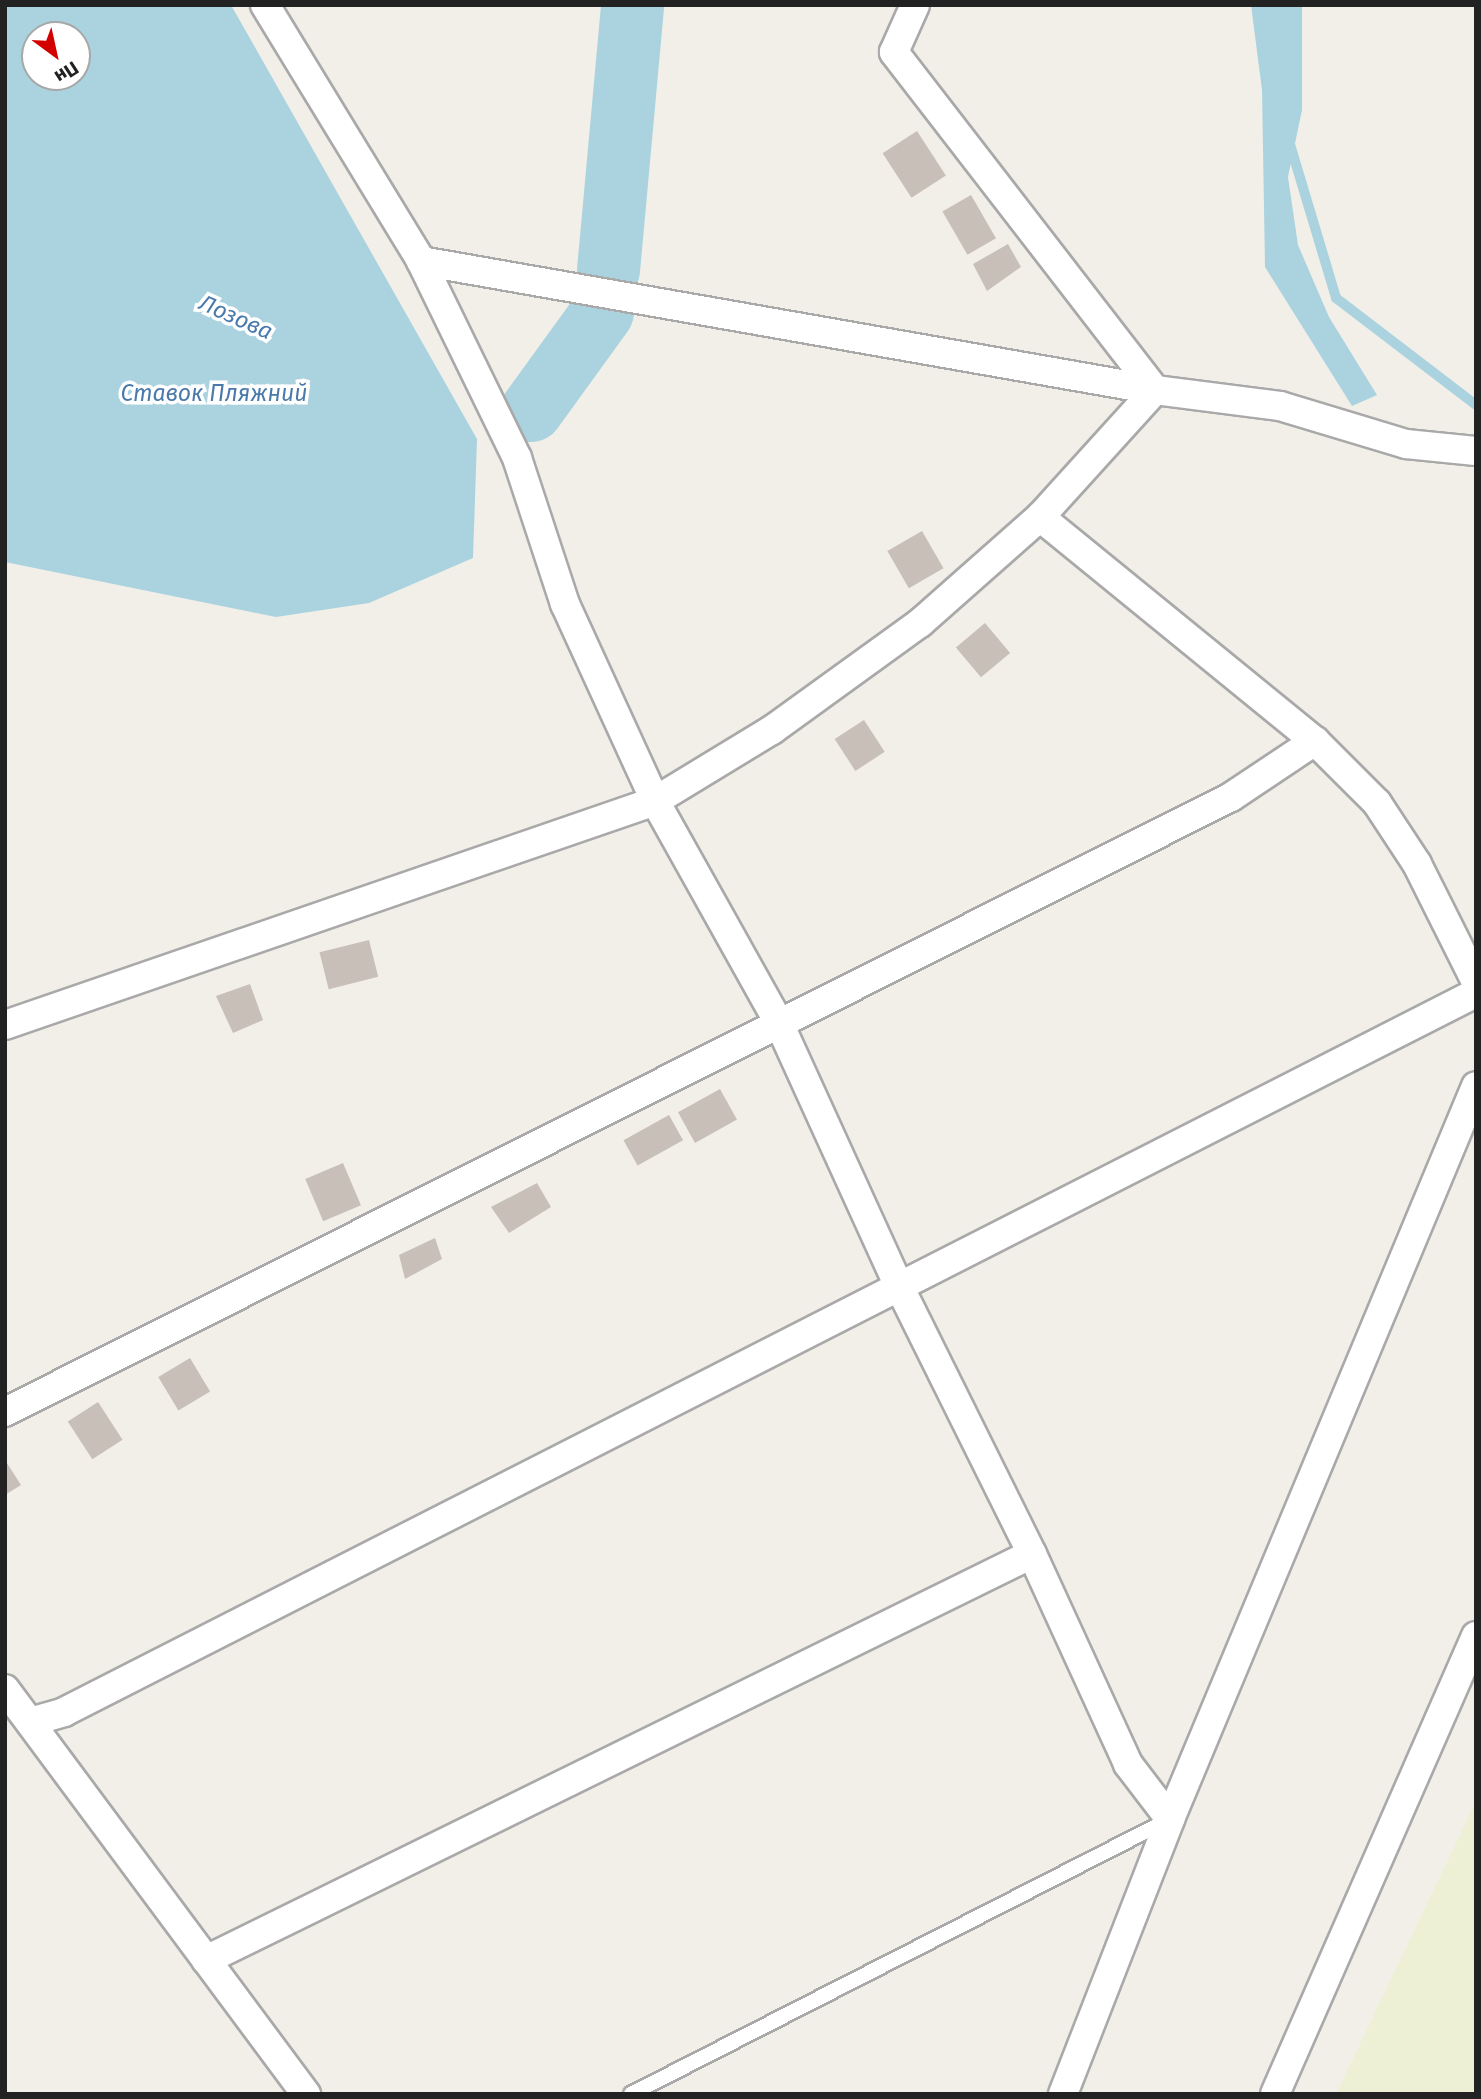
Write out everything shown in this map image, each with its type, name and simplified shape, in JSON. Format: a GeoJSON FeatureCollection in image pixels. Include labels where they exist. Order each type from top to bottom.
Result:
{"type":"FeatureCollection","features":[{"type":"Feature","properties":{"kind":"street"},"geometry":{"type":"LineString","coordinates":[[265,5],[421,261],[517,458],[565,604],[655,800],[778,1021],[898,1284],[1032,1554],[1128,1764],[1170,1819]]}},
{"type":"Feature","properties":{"kind":"street"},"geometry":{"type":"LineString","coordinates":[[915,5],[894,52],[1155,390]]}},
{"type":"Feature","properties":{"kind":"street"},"geometry":{"type":"LineString","coordinates":[[421,261],[1155,390],[1280,406],[1406,444],[1476,452]]}},
{"type":"Feature","properties":{"kind":"street"},"geometry":{"type":"LineString","coordinates":[[5,1024],[655,800],[772,730],[920,624],[1040,517],[1155,390]]}},
{"type":"Feature","properties":{"kind":"street"},"geometry":{"type":"LineString","coordinates":[[1040,517],[1315,741],[1384,814],[1417,864],[1476,982]]}},
{"type":"Feature","properties":{"kind":"street"},"geometry":{"type":"LineString","coordinates":[[5,1412],[778,1021],[1231,797],[1315,741]]}},
{"type":"Feature","properties":{"kind":"street"},"geometry":{"type":"LineString","coordinates":[[30,1722],[64,1712],[898,1284],[1476,993]]}},
{"type":"Feature","properties":{"kind":"street"},"geometry":{"type":"LineString","coordinates":[[1063,2094],[1170,1819],[1476,1086]]}},
{"type":"Feature","properties":{"kind":"street"},"geometry":{"type":"LineString","coordinates":[[206,1960],[1032,1554]]}},
{"type":"Feature","properties":{"kind":"street"},"geometry":{"type":"LineString","coordinates":[[1275,2094],[1476,1636]]}},
{"type":"Feature","properties":{"kind":"street"},"geometry":{"type":"LineString","coordinates":[[5,1689],[306,2094]]}},
{"type":"Feature","properties":{"kind":"lane"},"geometry":{"type":"LineString","coordinates":[[631,2094],[1170,1819]]}},
{"type":"Feature","properties":{"kind":"green space"},"geometry":{"type":"Polygon","coordinates":[[[1476,1801],[1476,2094],[1336,2094],[1476,1801]]]}},
{"type":"Feature","properties":{"kind":"water","name":"Ставок Пляжний"},"geometry":{"type":"Polygon","coordinates":[[[5,5],[231,5],[477,439],[473,558],[369,603],[276,617],[5,562],[5,5]]]}},
{"type":"Feature","properties":{"kind":"water"},"geometry":{"type":"Polygon","coordinates":[[[1251,5],[1302,5],[1302,110],[1288,177],[1298,245],[1329,317],[1377,395],[1352,406],[1265,267],[1262,90],[1251,5]]]}},
{"type":"Feature","properties":{"kind":"building"},"geometry":{"type":"Polygon","coordinates":[[[917,131],[946,175],[911,198],[883,153],[917,131]]]}},
{"type":"Feature","properties":{"kind":"building"},"geometry":{"type":"Polygon","coordinates":[[[971,195],[996,238],[967,255],[942,212],[971,195]]]}},
{"type":"Feature","properties":{"kind":"building"},"geometry":{"type":"Polygon","coordinates":[[[1008,244],[1021,267],[987,291],[973,264],[1008,244]]]}},
{"type":"Feature","properties":{"kind":"building"},"geometry":{"type":"Polygon","coordinates":[[[922,531],[944,568],[909,588],[887,551],[922,531]]]}},
{"type":"Feature","properties":{"kind":"building"},"geometry":{"type":"Polygon","coordinates":[[[985,623],[1010,653],[981,677],[956,647],[985,623]]]}},
{"type":"Feature","properties":{"kind":"building"},"geometry":{"type":"Polygon","coordinates":[[[864,720],[885,752],[855,771],[835,739],[864,720]]]}},
{"type":"Feature","properties":{"kind":"building"},"geometry":{"type":"Polygon","coordinates":[[[369,940],[378,977],[329,989],[320,952],[369,940]]]}},
{"type":"Feature","properties":{"kind":"building"},"geometry":{"type":"Polygon","coordinates":[[[250,984],[263,1020],[233,1033],[216,996],[250,984]]]}},
{"type":"Feature","properties":{"kind":"building"},"geometry":{"type":"Polygon","coordinates":[[[720,1089],[737,1120],[695,1143],[678,1112],[720,1089]]]}},
{"type":"Feature","properties":{"kind":"building"},"geometry":{"type":"Polygon","coordinates":[[[669,1115],[683,1140],[638,1166],[624,1140],[669,1115]]]}},
{"type":"Feature","properties":{"kind":"building"},"geometry":{"type":"Polygon","coordinates":[[[343,1163],[361,1205],[323,1221],[305,1179],[343,1163]]]}},
{"type":"Feature","properties":{"kind":"building"},"geometry":{"type":"Polygon","coordinates":[[[537,1183],[551,1207],[509,1233],[491,1207],[537,1183]]]}},
{"type":"Feature","properties":{"kind":"building"},"geometry":{"type":"Polygon","coordinates":[[[435,1238],[442,1259],[405,1279],[399,1255],[435,1238]]]}},
{"type":"Feature","properties":{"kind":"building"},"geometry":{"type":"Polygon","coordinates":[[[190,1358],[210,1391],[178,1410],[158,1377],[190,1358]]]}},
{"type":"Feature","properties":{"kind":"building"},"geometry":{"type":"Polygon","coordinates":[[[98,1402],[123,1440],[92,1459],[68,1422],[98,1402]]]}},
{"type":"Feature","properties":{"kind":"building"},"geometry":{"type":"Polygon","coordinates":[[[5,1460],[21,1485],[5,1495],[5,1460]]]}},
{"type":"Feature","properties":{"kind":"waterway","name":"Лозова"},"geometry":{"type":"LineString","coordinates":[[608,270],[632,5]]}},
{"type":"Feature","properties":{"kind":"waterway"},"geometry":{"type":"LineString","coordinates":[[1289,141],[1336,298],[1476,405]]}},
{"type":"Feature","properties":{"kind":"waterway","name":"Лозова"},"geometry":{"type":"LineString","coordinates":[[531,410],[602,312]]}}]}
